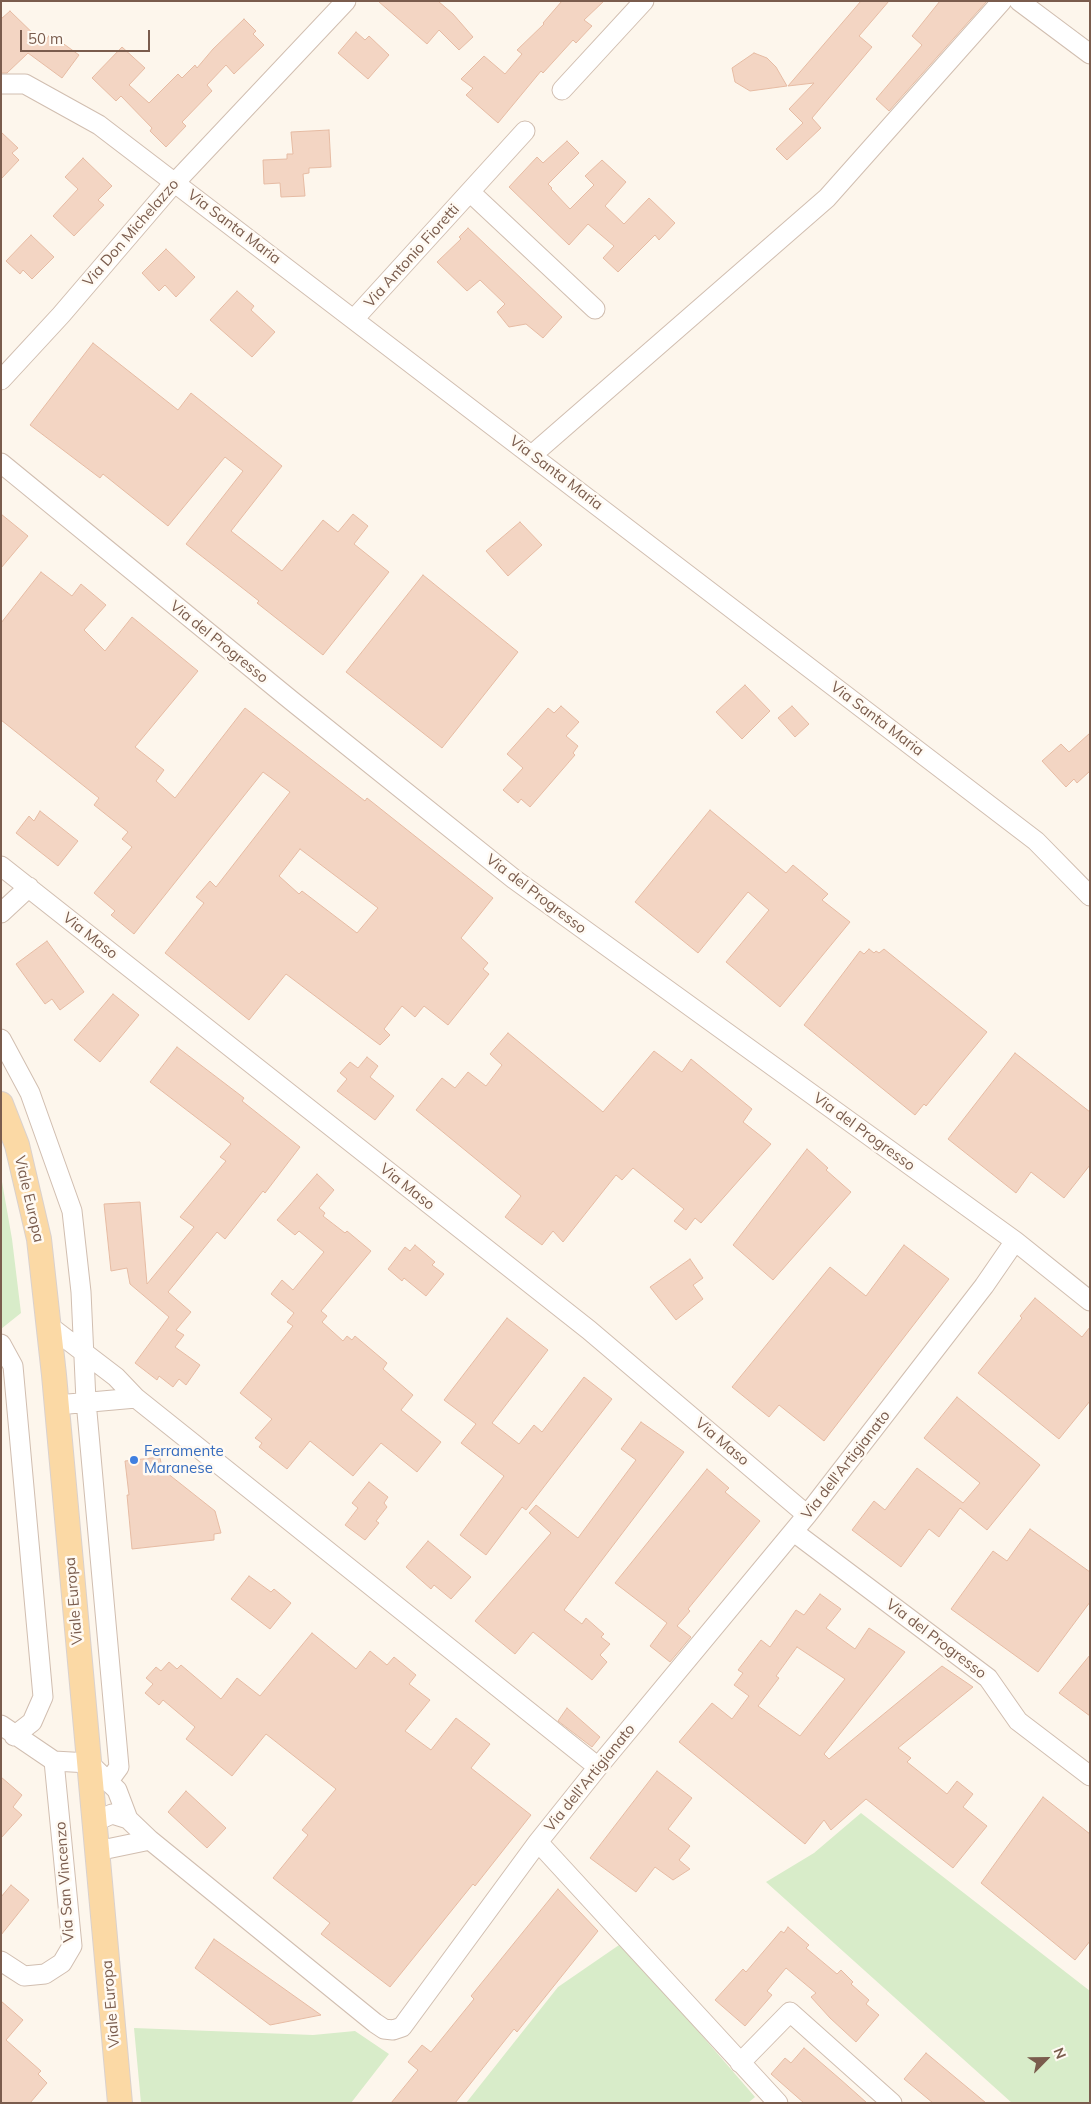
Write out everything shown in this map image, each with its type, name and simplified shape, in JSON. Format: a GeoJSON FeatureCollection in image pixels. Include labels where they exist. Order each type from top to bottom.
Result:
{"type":"FeatureCollection","features":[{"type":"Feature","properties":{"kind":"main road","name":"Viale Europa"},"geometry":{"type":"LineString","coordinates":[[1,1104],[17,1145],[39,1239],[120,2103]]}},
{"type":"Feature","properties":{"kind":"street","name":"Via Don Michelazzo"},"geometry":{"type":"LineString","coordinates":[[1,380],[67,308],[175,182],[346,1]]}},
{"type":"Feature","properties":{"kind":"street"},"geometry":{"type":"LineString","coordinates":[[562,90],[644,1]]}},
{"type":"Feature","properties":{"kind":"street"},"geometry":{"type":"LineString","coordinates":[[532,455],[827,198],[1002,1]]}},
{"type":"Feature","properties":{"kind":"street"},"geometry":{"type":"LineString","coordinates":[[1019,1],[1090,54]]}},
{"type":"Feature","properties":{"kind":"street","name":"Via Santa Maria"},"geometry":{"type":"LineString","coordinates":[[1,84],[26,84],[98,125],[175,182],[1036,841],[1090,896]]}},
{"type":"Feature","properties":{"kind":"street","name":"Via Antonio Fioretti"},"geometry":{"type":"LineString","coordinates":[[354,319],[525,131]]}},
{"type":"Feature","properties":{"kind":"street","name":"Via Antonio Fioretti"},"geometry":{"type":"LineString","coordinates":[[470,192],[595,309]]}},
{"type":"Feature","properties":{"kind":"street","name":"Via del Progresso"},"geometry":{"type":"LineString","coordinates":[[1,463],[514,879],[1015,1241],[1090,1301]]}},
{"type":"Feature","properties":{"kind":"street","name":"Via Maso"},"geometry":{"type":"LineString","coordinates":[[1,866],[588,1330],[808,1515]]}},
{"type":"Feature","properties":{"kind":"street"},"geometry":{"type":"LineString","coordinates":[[1,913],[29,887]]}},
{"type":"Feature","properties":{"kind":"street"},"geometry":{"type":"LineString","coordinates":[[1,1039],[30,1093],[72,1211],[81,1292],[86,1401],[119,1767],[108,1782]]}},
{"type":"Feature","properties":{"kind":"street","name":"Via dell'Artigianato"},"geometry":{"type":"LineString","coordinates":[[150,1840],[375,2023],[384,2029],[393,2030],[402,2026],[538,1842],[808,1515],[984,1286],[1015,1241]]}},
{"type":"Feature","properties":{"kind":"street"},"geometry":{"type":"LineString","coordinates":[[48,1325],[116,1377],[136,1398],[598,1767]]}},
{"type":"Feature","properties":{"kind":"street"},"geometry":{"type":"LineString","coordinates":[[1,1344],[13,1366],[42,1697],[32,1722],[8,1730]]}},
{"type":"Feature","properties":{"kind":"street"},"geometry":{"type":"LineString","coordinates":[[56,1405],[136,1398]]}},
{"type":"Feature","properties":{"kind":"street","name":"Via del Progresso"},"geometry":{"type":"LineString","coordinates":[[794,1532],[988,1678],[1018,1720],[1090,1776]]}},
{"type":"Feature","properties":{"kind":"street"},"geometry":{"type":"LineString","coordinates":[[8,1730],[54,1761],[89,1763],[117,1790],[128,1819],[150,1840]]}},
{"type":"Feature","properties":{"kind":"street","name":"Via San Vincenzo"},"geometry":{"type":"LineString","coordinates":[[1,1961],[24,1976],[40,1975],[54,1970],[62,1963],[72,1946],[54,1761]]}},
{"type":"Feature","properties":{"kind":"street"},"geometry":{"type":"LineString","coordinates":[[94,1822],[112,1814],[128,1819]]}},
{"type":"Feature","properties":{"kind":"street"},"geometry":{"type":"LineString","coordinates":[[96,1851],[150,1840]]}},
{"type":"Feature","properties":{"kind":"street"},"geometry":{"type":"LineString","coordinates":[[538,1842],[778,2103]]}},
{"type":"Feature","properties":{"kind":"street"},"geometry":{"type":"LineString","coordinates":[[740,2063],[790,2012],[892,2103]]}},
{"type":"Feature","properties":{"kind":"green space"},"geometry":{"type":"Polygon","coordinates":[[[1,1176],[12,1239],[21,1313],[1,1329],[1,1176]]]}},
{"type":"Feature","properties":{"kind":"green space"},"geometry":{"type":"Polygon","coordinates":[[[861,1813],[1090,1991],[1090,2103],[1012,2103],[766,1882],[814,1853],[861,1813]]]}},
{"type":"Feature","properties":{"kind":"green space"},"geometry":{"type":"Polygon","coordinates":[[[622,1943],[755,2097],[748,2103],[466,2103],[558,1987],[622,1943]]]}},
{"type":"Feature","properties":{"kind":"green space"},"geometry":{"type":"Polygon","coordinates":[[[134,2028],[313,2035],[355,2031],[389,2054],[351,2103],[141,2103],[134,2028]]]}},
{"type":"Feature","properties":{"kind":"building"},"geometry":{"type":"Polygon","coordinates":[[[378,1],[438,1],[453,14],[473,37],[459,50],[439,30],[427,44],[378,1]]]}},
{"type":"Feature","properties":{"kind":"building"},"geometry":{"type":"Polygon","coordinates":[[[562,1],[604,1],[584,20],[592,26],[576,43],[573,40],[543,73],[541,71],[498,123],[466,95],[473,88],[461,79],[484,56],[505,74],[522,54],[517,50],[544,24],[562,1]]]}},
{"type":"Feature","properties":{"kind":"building"},"geometry":{"type":"Polygon","coordinates":[[[861,1],[889,1],[859,36],[872,47],[812,118],[821,128],[787,160],[776,149],[803,123],[789,109],[814,83],[788,86],[861,1]]]}},
{"type":"Feature","properties":{"kind":"building"},"geometry":{"type":"Polygon","coordinates":[[[940,1],[987,1],[889,111],[876,99],[922,45],[912,36],[940,1]]]}},
{"type":"Feature","properties":{"kind":"building"},"geometry":{"type":"Polygon","coordinates":[[[10,11],[44,44],[50,34],[79,55],[62,78],[28,53],[7,73],[1,73],[1,19],[10,11]]]}},
{"type":"Feature","properties":{"kind":"building"},"geometry":{"type":"Polygon","coordinates":[[[244,19],[256,31],[253,34],[264,45],[234,74],[226,65],[207,85],[212,91],[182,122],[186,126],[166,147],[150,131],[152,128],[121,96],[116,101],[92,78],[122,47],[145,68],[129,85],[149,103],[178,74],[182,78],[195,65],[197,68],[213,49],[244,19]]]}},
{"type":"Feature","properties":{"kind":"building"},"geometry":{"type":"Polygon","coordinates":[[[356,32],[365,40],[369,36],[389,55],[368,79],[338,53],[356,32]]]}},
{"type":"Feature","properties":{"kind":"building"},"geometry":{"type":"Polygon","coordinates":[[[754,53],[767,58],[776,67],[787,86],[750,91],[735,82],[732,68],[754,53]]]}},
{"type":"Feature","properties":{"kind":"building"},"geometry":{"type":"Polygon","coordinates":[[[329,130],[331,167],[309,168],[309,173],[303,174],[305,196],[281,197],[280,183],[264,184],[263,160],[287,159],[287,154],[293,154],[291,132],[329,130]]]}},
{"type":"Feature","properties":{"kind":"building"},"geometry":{"type":"Polygon","coordinates":[[[1,132],[18,148],[12,153],[19,160],[1,179],[1,132]]]}},
{"type":"Feature","properties":{"kind":"building"},"geometry":{"type":"Polygon","coordinates":[[[567,141],[579,153],[548,184],[570,209],[594,185],[585,176],[602,160],[626,182],[605,206],[624,224],[649,198],[675,223],[659,240],[655,235],[618,272],[603,258],[614,246],[588,224],[569,245],[509,187],[537,157],[543,163],[567,141]]]}},
{"type":"Feature","properties":{"kind":"building"},"geometry":{"type":"Polygon","coordinates":[[[83,158],[112,186],[98,200],[104,205],[74,236],[53,216],[78,189],[65,177],[83,158]]]}},
{"type":"Feature","properties":{"kind":"building"},"geometry":{"type":"Polygon","coordinates":[[[468,228],[562,317],[543,338],[526,324],[509,327],[497,312],[505,304],[480,280],[467,291],[437,262],[461,239],[459,237],[468,228]]]}},
{"type":"Feature","properties":{"kind":"building"},"geometry":{"type":"Polygon","coordinates":[[[31,235],[54,257],[32,279],[23,270],[20,274],[6,261],[31,235]]]}},
{"type":"Feature","properties":{"kind":"building"},"geometry":{"type":"Polygon","coordinates":[[[166,249],[195,277],[176,297],[165,285],[159,291],[142,273],[166,249]]]}},
{"type":"Feature","properties":{"kind":"building"},"geometry":{"type":"Polygon","coordinates":[[[237,291],[254,306],[251,310],[275,332],[252,357],[210,320],[237,291]]]}},
{"type":"Feature","properties":{"kind":"building"},"geometry":{"type":"Polygon","coordinates":[[[93,343],[178,410],[191,393],[282,466],[231,531],[282,571],[323,520],[338,532],[353,514],[368,526],[354,544],[389,572],[323,655],[257,603],[259,601],[186,544],[243,471],[225,457],[168,526],[103,474],[100,478],[30,425],[93,343]]]}},
{"type":"Feature","properties":{"kind":"building"},"geometry":{"type":"Polygon","coordinates":[[[1,514],[28,536],[1,568],[1,514]]]}},
{"type":"Feature","properties":{"kind":"building"},"geometry":{"type":"Polygon","coordinates":[[[520,522],[542,545],[508,576],[486,551],[520,522]]]}},
{"type":"Feature","properties":{"kind":"building"},"geometry":{"type":"Polygon","coordinates":[[[41,572],[72,596],[81,584],[106,605],[84,630],[105,651],[132,617],[198,671],[135,747],[164,770],[156,781],[175,798],[245,708],[365,801],[367,798],[493,898],[461,938],[488,963],[483,969],[489,974],[448,1025],[424,1006],[415,1017],[402,1006],[384,1029],[390,1035],[380,1045],[286,974],[249,1020],[165,953],[204,903],[196,897],[210,881],[216,887],[290,792],[263,772],[134,934],[111,915],[115,911],[94,893],[132,847],[122,839],[128,832],[94,805],[99,798],[1,720],[1,623],[41,572]],[[300,849],[279,876],[299,894],[302,891],[357,933],[378,908],[300,849]]]}},
{"type":"Feature","properties":{"kind":"building"},"geometry":{"type":"Polygon","coordinates":[[[423,575],[518,652],[442,748],[346,672],[423,575]]]}},
{"type":"Feature","properties":{"kind":"building"},"geometry":{"type":"Polygon","coordinates":[[[745,685],[770,711],[742,739],[716,712],[745,685]]]}},
{"type":"Feature","properties":{"kind":"building"},"geometry":{"type":"Polygon","coordinates":[[[561,706],[579,722],[566,736],[578,746],[573,753],[575,755],[530,807],[521,799],[518,803],[503,790],[523,768],[507,754],[548,708],[554,713],[561,706]]]}},
{"type":"Feature","properties":{"kind":"building"},"geometry":{"type":"Polygon","coordinates":[[[792,706],[809,724],[795,737],[778,718],[792,706]]]}},
{"type":"Feature","properties":{"kind":"building"},"geometry":{"type":"Polygon","coordinates":[[[1090,733],[1090,771],[1077,783],[1074,779],[1066,787],[1042,761],[1061,744],[1069,752],[1090,733]]]}},
{"type":"Feature","properties":{"kind":"building"},"geometry":{"type":"Polygon","coordinates":[[[710,810],[786,873],[793,865],[828,894],[822,900],[850,922],[780,1007],[726,962],[769,910],[748,892],[698,953],[635,902],[710,810]]]}},
{"type":"Feature","properties":{"kind":"building"},"geometry":{"type":"Polygon","coordinates":[[[40,811],[78,841],[58,866],[16,833],[29,816],[34,821],[40,811]]]}},
{"type":"Feature","properties":{"kind":"building"},"geometry":{"type":"Polygon","coordinates":[[[47,941],[84,992],[60,1010],[52,999],[45,1004],[16,964],[47,941]]]}},
{"type":"Feature","properties":{"kind":"building"},"geometry":{"type":"Polygon","coordinates":[[[869,949],[874,953],[876,951],[879,953],[884,949],[987,1032],[926,1106],[924,1104],[915,1115],[804,1025],[860,951],[864,954],[869,949]]]}},
{"type":"Feature","properties":{"kind":"building"},"geometry":{"type":"Polygon","coordinates":[[[113,994],[139,1015],[100,1062],[74,1040],[113,994]]]}},
{"type":"Feature","properties":{"kind":"building"},"geometry":{"type":"Polygon","coordinates":[[[508,1033],[603,1112],[654,1051],[682,1072],[691,1059],[752,1109],[743,1122],[771,1144],[701,1223],[695,1218],[686,1230],[674,1221],[684,1209],[633,1168],[622,1180],[616,1175],[563,1242],[553,1231],[542,1245],[505,1217],[521,1196],[416,1110],[442,1078],[455,1088],[468,1072],[486,1086],[502,1065],[490,1054],[508,1033]]]}},
{"type":"Feature","properties":{"kind":"building"},"geometry":{"type":"Polygon","coordinates":[[[177,1047],[244,1098],[242,1101],[300,1147],[265,1193],[263,1191],[225,1239],[217,1232],[168,1292],[191,1312],[176,1330],[184,1335],[175,1347],[200,1365],[186,1385],[179,1379],[173,1387],[159,1376],[157,1380],[135,1363],[169,1317],[130,1284],[127,1268],[111,1271],[104,1204],[140,1202],[147,1284],[194,1227],[180,1217],[226,1161],[220,1157],[231,1144],[150,1082],[177,1047]]]}},
{"type":"Feature","properties":{"kind":"building"},"geometry":{"type":"Polygon","coordinates":[[[1015,1053],[1090,1112],[1090,1165],[1064,1198],[1031,1172],[1016,1193],[948,1139],[1015,1053]]]}},
{"type":"Feature","properties":{"kind":"building"},"geometry":{"type":"Polygon","coordinates":[[[367,1057],[378,1066],[370,1077],[394,1096],[375,1120],[337,1091],[347,1079],[340,1073],[350,1062],[358,1068],[367,1057]]]}},
{"type":"Feature","properties":{"kind":"building"},"geometry":{"type":"Polygon","coordinates":[[[807,1149],[828,1168],[826,1170],[851,1192],[773,1280],[733,1245],[807,1149]]]}},
{"type":"Feature","properties":{"kind":"building"},"geometry":{"type":"Polygon","coordinates":[[[317,1174],[334,1190],[319,1208],[325,1213],[323,1216],[345,1233],[347,1231],[371,1251],[321,1311],[327,1316],[322,1322],[343,1341],[347,1336],[352,1340],[355,1336],[387,1363],[383,1369],[413,1395],[401,1410],[441,1442],[417,1472],[381,1443],[353,1476],[310,1441],[287,1469],[259,1447],[262,1443],[255,1438],[272,1419],[240,1393],[293,1326],[287,1322],[294,1313],[271,1294],[282,1280],[293,1290],[324,1252],[299,1231],[295,1235],[277,1220],[317,1174]]]}},
{"type":"Feature","properties":{"kind":"building"},"geometry":{"type":"Polygon","coordinates":[[[415,1245],[435,1262],[432,1265],[444,1274],[426,1296],[404,1278],[402,1281],[388,1269],[405,1247],[410,1251],[415,1245]]]}},
{"type":"Feature","properties":{"kind":"building"},"geometry":{"type":"Polygon","coordinates":[[[904,1245],[949,1279],[824,1441],[779,1405],[769,1417],[732,1387],[830,1267],[866,1296],[904,1245]]]}},
{"type":"Feature","properties":{"kind":"building"},"geometry":{"type":"Polygon","coordinates":[[[690,1259],[703,1278],[693,1285],[703,1299],[676,1320],[650,1287],[690,1259]]]}},
{"type":"Feature","properties":{"kind":"building"},"geometry":{"type":"Polygon","coordinates":[[[1035,1298],[1082,1337],[1090,1327],[1090,1401],[1059,1439],[978,1373],[1022,1318],[1020,1316],[1035,1298]]]}},
{"type":"Feature","properties":{"kind":"building"},"geometry":{"type":"Polygon","coordinates":[[[507,1318],[548,1350],[492,1423],[519,1444],[534,1425],[542,1432],[584,1377],[612,1399],[526,1510],[522,1507],[486,1555],[460,1535],[504,1476],[461,1443],[476,1424],[444,1400],[507,1318]]]}},
{"type":"Feature","properties":{"kind":"building"},"geometry":{"type":"Polygon","coordinates":[[[957,1397],[1040,1465],[987,1530],[960,1508],[939,1537],[929,1529],[901,1567],[852,1530],[874,1501],[885,1510],[917,1468],[963,1503],[980,1483],[924,1438],[957,1397]]]}},
{"type":"Feature","properties":{"kind":"building"},"geometry":{"type":"Polygon","coordinates":[[[641,1422],[684,1452],[564,1610],[582,1624],[586,1618],[604,1634],[601,1637],[610,1644],[600,1655],[607,1662],[592,1680],[533,1632],[515,1654],[475,1621],[551,1533],[529,1513],[536,1505],[578,1538],[636,1460],[621,1449],[641,1422]]]}},
{"type":"Feature","properties":{"kind":"building"},"geometry":{"type":"Polygon","coordinates":[[[160,1457],[162,1469],[215,1511],[221,1533],[214,1534],[214,1540],[132,1549],[125,1461],[160,1457]]]}},
{"type":"Feature","properties":{"kind":"building"},"geometry":{"type":"Polygon","coordinates":[[[707,1469],[729,1488],[725,1492],[760,1521],[688,1609],[690,1611],[677,1626],[691,1637],[670,1662],[650,1646],[667,1623],[615,1583],[707,1469]]]}},
{"type":"Feature","properties":{"kind":"building"},"geometry":{"type":"Polygon","coordinates":[[[369,1482],[388,1497],[384,1503],[387,1507],[376,1521],[379,1523],[365,1540],[345,1525],[358,1508],[352,1503],[369,1482]]]}},
{"type":"Feature","properties":{"kind":"building"},"geometry":{"type":"Polygon","coordinates":[[[1030,1529],[1090,1572],[1090,1602],[1038,1672],[951,1609],[993,1551],[1007,1561],[1030,1529]]]}},
{"type":"Feature","properties":{"kind":"building"},"geometry":{"type":"Polygon","coordinates":[[[428,1541],[471,1577],[451,1599],[434,1585],[431,1589],[406,1567],[428,1541]]]}},
{"type":"Feature","properties":{"kind":"building"},"geometry":{"type":"Polygon","coordinates":[[[249,1576],[271,1592],[274,1589],[291,1603],[270,1629],[231,1599],[249,1576]]]}},
{"type":"Feature","properties":{"kind":"building"},"geometry":{"type":"Polygon","coordinates":[[[820,1594],[841,1609],[826,1628],[855,1649],[869,1628],[905,1652],[824,1754],[829,1759],[942,1666],[973,1687],[898,1748],[911,1758],[907,1762],[947,1794],[957,1781],[973,1794],[963,1807],[987,1826],[953,1868],[866,1799],[831,1830],[824,1820],[805,1844],[679,1742],[712,1703],[732,1719],[749,1696],[734,1685],[743,1673],[738,1670],[761,1640],[770,1647],[796,1610],[804,1615],[820,1594]],[[797,1647],[776,1676],[779,1678],[758,1706],[800,1736],[845,1679],[797,1647]]]}},
{"type":"Feature","properties":{"kind":"building"},"geometry":{"type":"Polygon","coordinates":[[[312,1633],[356,1669],[370,1651],[387,1665],[394,1657],[416,1675],[409,1684],[430,1700],[405,1731],[431,1750],[456,1718],[490,1744],[471,1768],[531,1815],[475,1886],[473,1884],[390,1987],[321,1934],[330,1923],[273,1878],[308,1835],[302,1830],[336,1789],[266,1734],[232,1776],[186,1739],[195,1727],[163,1700],[159,1705],[145,1693],[153,1684],[146,1678],[156,1667],[161,1671],[169,1662],[177,1669],[181,1665],[221,1699],[237,1678],[260,1696],[312,1633]]]}},
{"type":"Feature","properties":{"kind":"building"},"geometry":{"type":"Polygon","coordinates":[[[1090,1655],[1090,1716],[1059,1693],[1090,1655]]]}},
{"type":"Feature","properties":{"kind":"building"},"geometry":{"type":"Polygon","coordinates":[[[567,1708],[600,1737],[592,1747],[558,1721],[567,1708]]]}},
{"type":"Feature","properties":{"kind":"building"},"geometry":{"type":"Polygon","coordinates":[[[657,1771],[692,1798],[668,1829],[690,1846],[679,1860],[690,1869],[673,1880],[655,1867],[636,1892],[590,1858],[657,1771]]]}},
{"type":"Feature","properties":{"kind":"building"},"geometry":{"type":"Polygon","coordinates":[[[1,1777],[22,1795],[13,1807],[22,1815],[1,1838],[1,1777]]]}},
{"type":"Feature","properties":{"kind":"building"},"geometry":{"type":"Polygon","coordinates":[[[186,1791],[226,1828],[207,1848],[168,1812],[186,1791]]]}},
{"type":"Feature","properties":{"kind":"building"},"geometry":{"type":"Polygon","coordinates":[[[1043,1797],[1090,1834],[1090,1941],[1075,1960],[981,1883],[1043,1797]]]}},
{"type":"Feature","properties":{"kind":"building"},"geometry":{"type":"Polygon","coordinates":[[[11,1885],[29,1900],[1,1935],[1,1897],[11,1885]]]}},
{"type":"Feature","properties":{"kind":"building"},"geometry":{"type":"Polygon","coordinates":[[[558,1889],[598,1931],[517,2032],[514,2029],[455,2103],[391,2103],[418,2070],[408,2062],[422,2045],[431,2052],[474,1999],[471,1996],[558,1889]]]}},
{"type":"Feature","properties":{"kind":"building"},"geometry":{"type":"Polygon","coordinates":[[[788,1927],[809,1945],[806,1948],[837,1974],[841,1970],[853,1982],[851,1984],[869,2000],[866,2004],[879,2015],[856,2042],[811,1997],[816,1993],[786,1968],[767,1991],[772,1995],[745,2026],[715,2000],[743,1969],[746,1972],[781,1931],[784,1933],[788,1927]]]}},
{"type":"Feature","properties":{"kind":"building"},"geometry":{"type":"Polygon","coordinates":[[[214,1939],[321,2015],[270,2025],[195,1968],[214,1939]]]}},
{"type":"Feature","properties":{"kind":"building"},"geometry":{"type":"Polygon","coordinates":[[[1,2001],[23,2020],[6,2040],[41,2071],[38,2074],[47,2083],[30,2103],[1,2103],[1,2001]]]}},
{"type":"Feature","properties":{"kind":"building"},"geometry":{"type":"Polygon","coordinates":[[[804,2048],[867,2103],[804,2103],[771,2074],[785,2058],[791,2063],[804,2048]]]}},
{"type":"Feature","properties":{"kind":"building"},"geometry":{"type":"Polygon","coordinates":[[[926,2053],[986,2103],[933,2103],[904,2079],[926,2053]]]}},
{"type":"Feature","properties":{"kind":"place","name":"Ferramente Maranese"},"geometry":{"type":"Point","coordinates":[134,1460]}}]}
